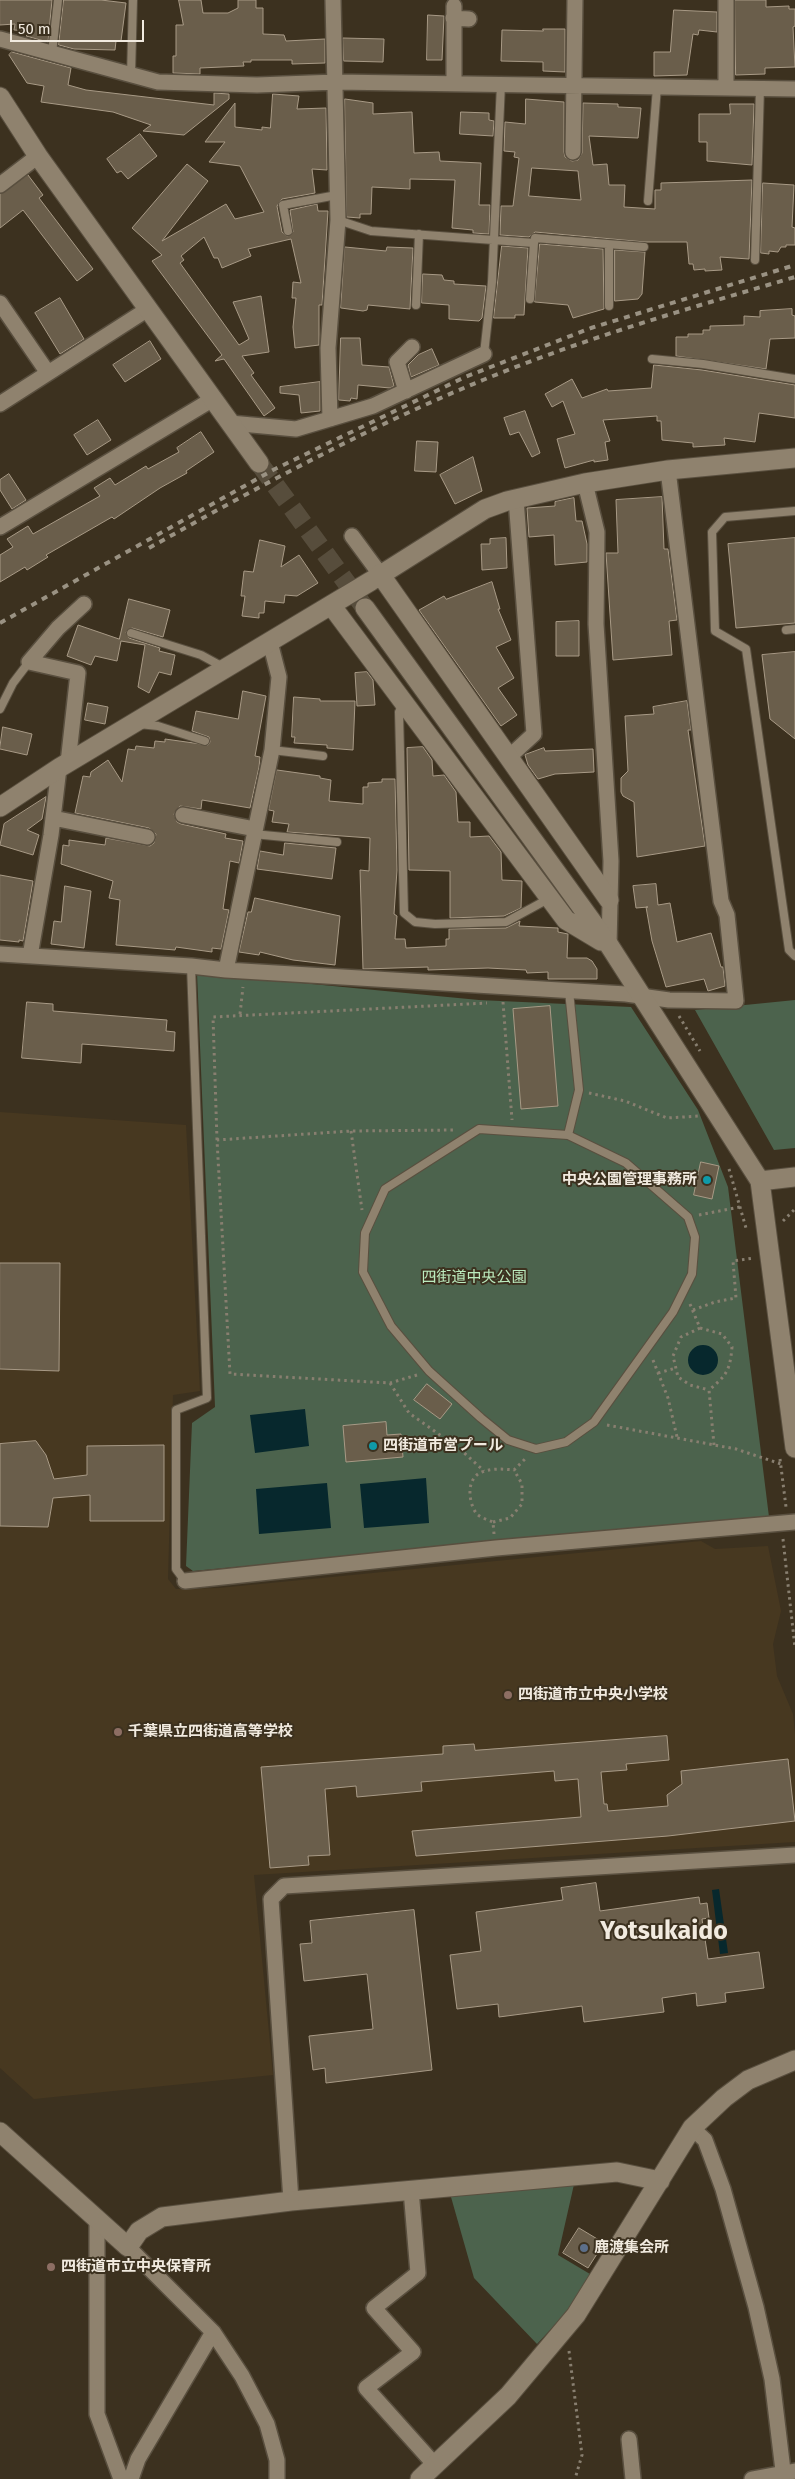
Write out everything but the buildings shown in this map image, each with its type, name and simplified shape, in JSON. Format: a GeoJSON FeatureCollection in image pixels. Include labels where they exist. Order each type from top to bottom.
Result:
{"type":"FeatureCollection","features":[{"type":"Feature","properties":{"kind":"street"},"geometry":{"type":"LineString","coordinates":[[330,419],[328,348],[338,220],[334,144],[336,82],[333,0]]}},
{"type":"Feature","properties":{"kind":"street"},"geometry":{"type":"LineString","coordinates":[[574,152],[576,84],[575,0]]}},
{"type":"Feature","properties":{"kind":"street"},"geometry":{"type":"LineString","coordinates":[[726,0],[726,88]]}},
{"type":"Feature","properties":{"kind":"street"},"geometry":{"type":"LineString","coordinates":[[454,84],[454,12],[469,19]]}},
{"type":"Feature","properties":{"kind":"street"},"geometry":{"type":"LineString","coordinates":[[0,39],[158,82],[258,85],[336,82],[576,84],[795,89]]}},
{"type":"Feature","properties":{"kind":"street"},"geometry":{"type":"LineString","coordinates":[[0,97],[38,156],[259,463]]}},
{"type":"Feature","properties":{"kind":"street"},"geometry":{"type":"LineString","coordinates":[[0,185],[38,156]]}},
{"type":"Feature","properties":{"kind":"street"},"geometry":{"type":"LineString","coordinates":[[0,303],[48,373]]}},
{"type":"Feature","properties":{"kind":"street"},"geometry":{"type":"LineString","coordinates":[[0,404],[148,309]]}},
{"type":"Feature","properties":{"kind":"street"},"geometry":{"type":"LineString","coordinates":[[406,391],[397,362],[412,347]]}},
{"type":"Feature","properties":{"kind":"street"},"geometry":{"type":"LineString","coordinates":[[230,423],[296,430],[373,406],[484,354]]}},
{"type":"Feature","properties":{"kind":"street"},"geometry":{"type":"LineString","coordinates":[[0,527],[213,399]]}},
{"type":"Feature","properties":{"kind":"street"},"geometry":{"type":"LineString","coordinates":[[0,807],[64,765],[331,605],[485,509],[516,499],[585,483],[668,470],[795,458]]}},
{"type":"Feature","properties":{"kind":"street"},"geometry":{"type":"LineString","coordinates":[[0,954],[639,995],[669,1000],[736,1002],[726,914],[721,901],[668,470]]}},
{"type":"Feature","properties":{"kind":"street"},"geometry":{"type":"LineString","coordinates":[[585,483],[597,532],[596,624],[611,861],[608,946]]}},
{"type":"Feature","properties":{"kind":"street"},"geometry":{"type":"LineString","coordinates":[[509,757],[534,734],[516,499]]}},
{"type":"Feature","properties":{"kind":"street"},"geometry":{"type":"LineString","coordinates":[[352,536],[609,900]]}},
{"type":"Feature","properties":{"kind":"street"},"geometry":{"type":"LineString","coordinates":[[30,956],[53,818],[64,765],[78,673],[29,662],[58,628],[84,604]]}},
{"type":"Feature","properties":{"kind":"street"},"geometry":{"type":"LineString","coordinates":[[331,605],[566,920],[608,946]]}},
{"type":"Feature","properties":{"kind":"street"},"geometry":{"type":"LineString","coordinates":[[365,608],[608,946],[760,1182],[787,1451]]}},
{"type":"Feature","properties":{"kind":"street"},"geometry":{"type":"LineString","coordinates":[[226,970],[272,750],[279,676],[270,642]]}},
{"type":"Feature","properties":{"kind":"street"},"geometry":{"type":"LineString","coordinates":[[183,815],[254,832]]}},
{"type":"Feature","properties":{"kind":"street"},"geometry":{"type":"LineString","coordinates":[[53,818],[148,836]]}},
{"type":"Feature","properties":{"kind":"street"},"geometry":{"type":"LineString","coordinates":[[760,1182],[795,1177]]}},
{"type":"Feature","properties":{"kind":"street"},"geometry":{"type":"LineString","coordinates":[[185,1581],[496,1548],[791,1522]]}},
{"type":"Feature","properties":{"kind":"street"},"geometry":{"type":"LineString","coordinates":[[291,2201],[271,1899],[284,1886],[795,1855]]}},
{"type":"Feature","properties":{"kind":"street"},"geometry":{"type":"LineString","coordinates":[[420,2479],[508,2396],[576,2315],[692,2128],[724,2098],[748,2080],[795,2060]]}},
{"type":"Feature","properties":{"kind":"street"},"geometry":{"type":"LineString","coordinates":[[692,2128],[705,2140],[723,2189],[756,2307],[772,2379],[787,2474],[752,2479]]}},
{"type":"Feature","properties":{"kind":"street"},"geometry":{"type":"LineString","coordinates":[[0,2132],[128,2247],[214,2332],[242,2376],[267,2424],[277,2460],[278,2479]]}},
{"type":"Feature","properties":{"kind":"street"},"geometry":{"type":"LineString","coordinates":[[128,2247],[139,2231],[162,2217],[291,2201],[618,2172],[660,2181]]}},
{"type":"Feature","properties":{"kind":"street"},"geometry":{"type":"LineString","coordinates":[[411,2190],[418,2273],[374,2308],[413,2352],[366,2388],[435,2465]]}},
{"type":"Feature","properties":{"kind":"street"},"geometry":{"type":"LineString","coordinates":[[97,2219],[97,2414],[122,2479]]}},
{"type":"Feature","properties":{"kind":"street"},"geometry":{"type":"LineString","coordinates":[[130,2479],[138,2459],[214,2332]]}},
{"type":"Feature","properties":{"kind":"street"},"geometry":{"type":"LineString","coordinates":[[629,2440],[633,2479]]}},
{"type":"Feature","properties":{"kind":"lane"},"geometry":{"type":"LineString","coordinates":[[52,53],[58,0]]}},
{"type":"Feature","properties":{"kind":"lane"},"geometry":{"type":"LineString","coordinates":[[131,75],[133,0]]}},
{"type":"Feature","properties":{"kind":"lane"},"geometry":{"type":"LineString","coordinates":[[484,354],[492,282],[492,238],[502,84]]}},
{"type":"Feature","properties":{"kind":"lane"},"geometry":{"type":"LineString","coordinates":[[648,201],[657,86]]}},
{"type":"Feature","properties":{"kind":"lane"},"geometry":{"type":"LineString","coordinates":[[755,260],[760,88]]}},
{"type":"Feature","properties":{"kind":"lane"},"geometry":{"type":"LineString","coordinates":[[288,230],[283,205],[337,195]]}},
{"type":"Feature","properties":{"kind":"lane"},"geometry":{"type":"LineString","coordinates":[[338,220],[360,225],[371,231],[492,238],[534,243]]}},
{"type":"Feature","properties":{"kind":"lane"},"geometry":{"type":"LineString","coordinates":[[416,305],[419,234]]}},
{"type":"Feature","properties":{"kind":"lane"},"geometry":{"type":"LineString","coordinates":[[530,299],[535,238],[644,247]]}},
{"type":"Feature","properties":{"kind":"lane"},"geometry":{"type":"LineString","coordinates":[[609,245],[609,306]]}},
{"type":"Feature","properties":{"kind":"lane"},"geometry":{"type":"LineString","coordinates":[[652,359],[703,364],[795,379]]}},
{"type":"Feature","properties":{"kind":"lane"},"geometry":{"type":"LineString","coordinates":[[795,511],[725,517],[712,532],[715,631],[746,649],[789,950],[795,956]]}},
{"type":"Feature","properties":{"kind":"lane"},"geometry":{"type":"LineString","coordinates":[[786,630],[795,630]]}},
{"type":"Feature","properties":{"kind":"lane"},"geometry":{"type":"LineString","coordinates":[[131,633],[201,655],[225,668]]}},
{"type":"Feature","properties":{"kind":"lane"},"geometry":{"type":"LineString","coordinates":[[0,709],[13,683],[29,662]]}},
{"type":"Feature","properties":{"kind":"lane"},"geometry":{"type":"LineString","coordinates":[[404,703],[399,712],[404,914],[415,922],[435,924],[506,922],[550,898]]}},
{"type":"Feature","properties":{"kind":"lane"},"geometry":{"type":"LineString","coordinates":[[134,723],[158,726],[205,741]]}},
{"type":"Feature","properties":{"kind":"lane"},"geometry":{"type":"LineString","coordinates":[[272,750],[323,756]]}},
{"type":"Feature","properties":{"kind":"lane"},"geometry":{"type":"LineString","coordinates":[[254,832],[337,842]]}},
{"type":"Feature","properties":{"kind":"lane"},"geometry":{"type":"LineString","coordinates":[[185,1581],[176,1568],[176,1410],[207,1398],[191,966]]}},
{"type":"Feature","properties":{"kind":"lane"},"geometry":{"type":"LineString","coordinates":[[568,1135],[579,1090],[570,991]]}},
{"type":"Feature","properties":{"kind":"lane"},"geometry":{"type":"LineString","coordinates":[[478,1129],[513,1130],[568,1135],[626,1163],[688,1217],[695,1237],[692,1274],[673,1312],[594,1422],[566,1442],[536,1449],[508,1440],[429,1371],[392,1326],[363,1272],[365,1233],[385,1189],[478,1129]]}},
{"type":"Feature","properties":{"kind":"path"},"geometry":{"type":"LineString","coordinates":[[240,1014],[245,971]]}},
{"type":"Feature","properties":{"kind":"path"},"geometry":{"type":"LineString","coordinates":[[507,987],[503,1003],[513,1130]]}},
{"type":"Feature","properties":{"kind":"path"},"geometry":{"type":"LineString","coordinates":[[669,1000],[705,1058]]}},
{"type":"Feature","properties":{"kind":"path"},"geometry":{"type":"LineString","coordinates":[[429,1371],[390,1383],[230,1374],[217,1140],[213,1017],[240,1014],[503,1003]]}},
{"type":"Feature","properties":{"kind":"path"},"geometry":{"type":"LineString","coordinates":[[579,1090],[625,1101],[667,1118],[706,1115]]}},
{"type":"Feature","properties":{"kind":"path"},"geometry":{"type":"LineString","coordinates":[[217,1140],[351,1131],[478,1129]]}},
{"type":"Feature","properties":{"kind":"path"},"geometry":{"type":"LineString","coordinates":[[351,1131],[365,1233]]}},
{"type":"Feature","properties":{"kind":"path"},"geometry":{"type":"LineString","coordinates":[[728,1166],[748,1232]]}},
{"type":"Feature","properties":{"kind":"path"},"geometry":{"type":"LineString","coordinates":[[688,1217],[740,1207]]}},
{"type":"Feature","properties":{"kind":"path"},"geometry":{"type":"LineString","coordinates":[[752,1249],[756,1267]]}},
{"type":"Feature","properties":{"kind":"path"},"geometry":{"type":"LineString","coordinates":[[693,1310],[715,1302],[736,1298],[733,1261],[755,1257]]}},
{"type":"Feature","properties":{"kind":"path"},"geometry":{"type":"LineString","coordinates":[[684,1290],[700,1328]]}},
{"type":"Feature","properties":{"kind":"path"},"geometry":{"type":"LineString","coordinates":[[700,1328],[722,1334],[732,1347],[731,1362],[725,1377],[709,1390],[690,1385],[678,1377],[673,1356],[681,1337],[700,1328]]}},
{"type":"Feature","properties":{"kind":"path"},"geometry":{"type":"LineString","coordinates":[[648,1348],[668,1398],[677,1438]]}},
{"type":"Feature","properties":{"kind":"path"},"geometry":{"type":"LineString","coordinates":[[658,1373],[676,1368]]}},
{"type":"Feature","properties":{"kind":"path"},"geometry":{"type":"LineString","coordinates":[[390,1383],[409,1413],[461,1450],[485,1471]]}},
{"type":"Feature","properties":{"kind":"path"},"geometry":{"type":"LineString","coordinates":[[709,1390],[714,1445]]}},
{"type":"Feature","properties":{"kind":"path"},"geometry":{"type":"LineString","coordinates":[[594,1422],[736,1449],[781,1464]]}},
{"type":"Feature","properties":{"kind":"path"},"geometry":{"type":"LineString","coordinates":[[514,1470],[522,1484],[522,1504],[510,1518],[493,1522],[477,1514],[469,1498],[471,1483],[480,1472],[494,1469],[514,1470],[536,1449]]}},
{"type":"Feature","properties":{"kind":"path"},"geometry":{"type":"LineString","coordinates":[[787,1451],[781,1464],[791,1522]]}},
{"type":"Feature","properties":{"kind":"path"},"geometry":{"type":"LineString","coordinates":[[493,1522],[496,1548]]}},
{"type":"Feature","properties":{"kind":"path"},"geometry":{"type":"LineString","coordinates":[[778,1536],[784,1540],[795,1648]]}},
{"type":"Feature","properties":{"kind":"path"},"geometry":{"type":"LineString","coordinates":[[566,2326],[582,2455],[575,2479]]}},
{"type":"Feature","properties":{"kind":"shaded area"},"geometry":{"type":"Polygon","coordinates":[[[0,1112],[186,1125],[200,1391],[173,1395],[168,1579],[176,1589],[219,1588],[701,1541],[715,1549],[768,1546],[781,1611],[773,1644],[777,1676],[793,1714],[795,1734],[795,1842],[254,1875],[273,2075],[34,2099],[0,2068],[0,1112]]]}},
{"type":"Feature","properties":{"kind":"green space","name":"四街道中央公園"},"geometry":{"type":"Polygon","coordinates":[[[197,973],[479,1000],[631,1007],[698,1110],[728,1187],[769,1517],[193,1571],[186,1566],[192,1423],[215,1407],[197,973]]]}},
{"type":"Feature","properties":{"kind":"green space"},"geometry":{"type":"Polygon","coordinates":[[[795,1000],[795,1148],[774,1150],[695,1010],[795,1000]]]}},
{"type":"Feature","properties":{"kind":"green space"},"geometry":{"type":"Polygon","coordinates":[[[575,2180],[558,2255],[590,2274],[582,2296],[537,2344],[474,2278],[451,2197],[575,2180]]]}},
{"type":"Feature","properties":{"kind":"water"},"geometry":{"type":"Polygon","coordinates":[[[703,1345],[713,1350],[718,1360],[713,1370],[703,1375],[693,1370],[688,1360],[693,1350],[703,1345]]]}},
{"type":"Feature","properties":{"kind":"water"},"geometry":{"type":"Polygon","coordinates":[[[305,1409],[309,1446],[255,1453],[250,1415],[305,1409]]]}},
{"type":"Feature","properties":{"kind":"water"},"geometry":{"type":"Polygon","coordinates":[[[426,1478],[429,1523],[364,1528],[360,1484],[426,1478]]]}},
{"type":"Feature","properties":{"kind":"water"},"geometry":{"type":"Polygon","coordinates":[[[327,1483],[331,1528],[259,1534],[256,1489],[327,1483]]]}},
{"type":"Feature","properties":{"kind":"water"},"geometry":{"type":"Polygon","coordinates":[[[719,1889],[728,1953],[720,1954],[712,1890],[719,1889]]]}},
{"type":"Feature","properties":{"kind":"tunnel"},"geometry":{"type":"LineString","coordinates":[[259,463],[365,608]]}},
{"type":"Feature","properties":{"kind":"railway"},"geometry":{"type":"LineString","coordinates":[[0,623],[273,470],[465,377],[591,328],[795,265]]}},
{"type":"Feature","properties":{"kind":"railway"},"geometry":{"type":"LineString","coordinates":[[149,548],[272,480],[440,398],[521,365],[599,337],[795,277]]}},
{"type":"Feature","properties":{"kind":"place","name":"中央公園管理事務所"},"geometry":{"type":"Point","coordinates":[707,1180]}},
{"type":"Feature","properties":{"kind":"place","name":"四街道市営プール"},"geometry":{"type":"Point","coordinates":[373,1446]}},
{"type":"Feature","properties":{"kind":"place","name":"四街道市立中央小学校"},"geometry":{"type":"Point","coordinates":[508,1695]}},
{"type":"Feature","properties":{"kind":"place","name":"千葉県立四街道高等学校"},"geometry":{"type":"Point","coordinates":[118,1732]}},
{"type":"Feature","properties":{"kind":"place","name":"鹿渡集会所"},"geometry":{"type":"Point","coordinates":[584,2248]}},
{"type":"Feature","properties":{"kind":"place","name":"四街道市立中央保育所"},"geometry":{"type":"Point","coordinates":[51,2267]}},
{"type":"Feature","properties":{"kind":"district","name":"Yotsukaido"},"geometry":{"type":"Point","coordinates":[664,1932]}}]}
